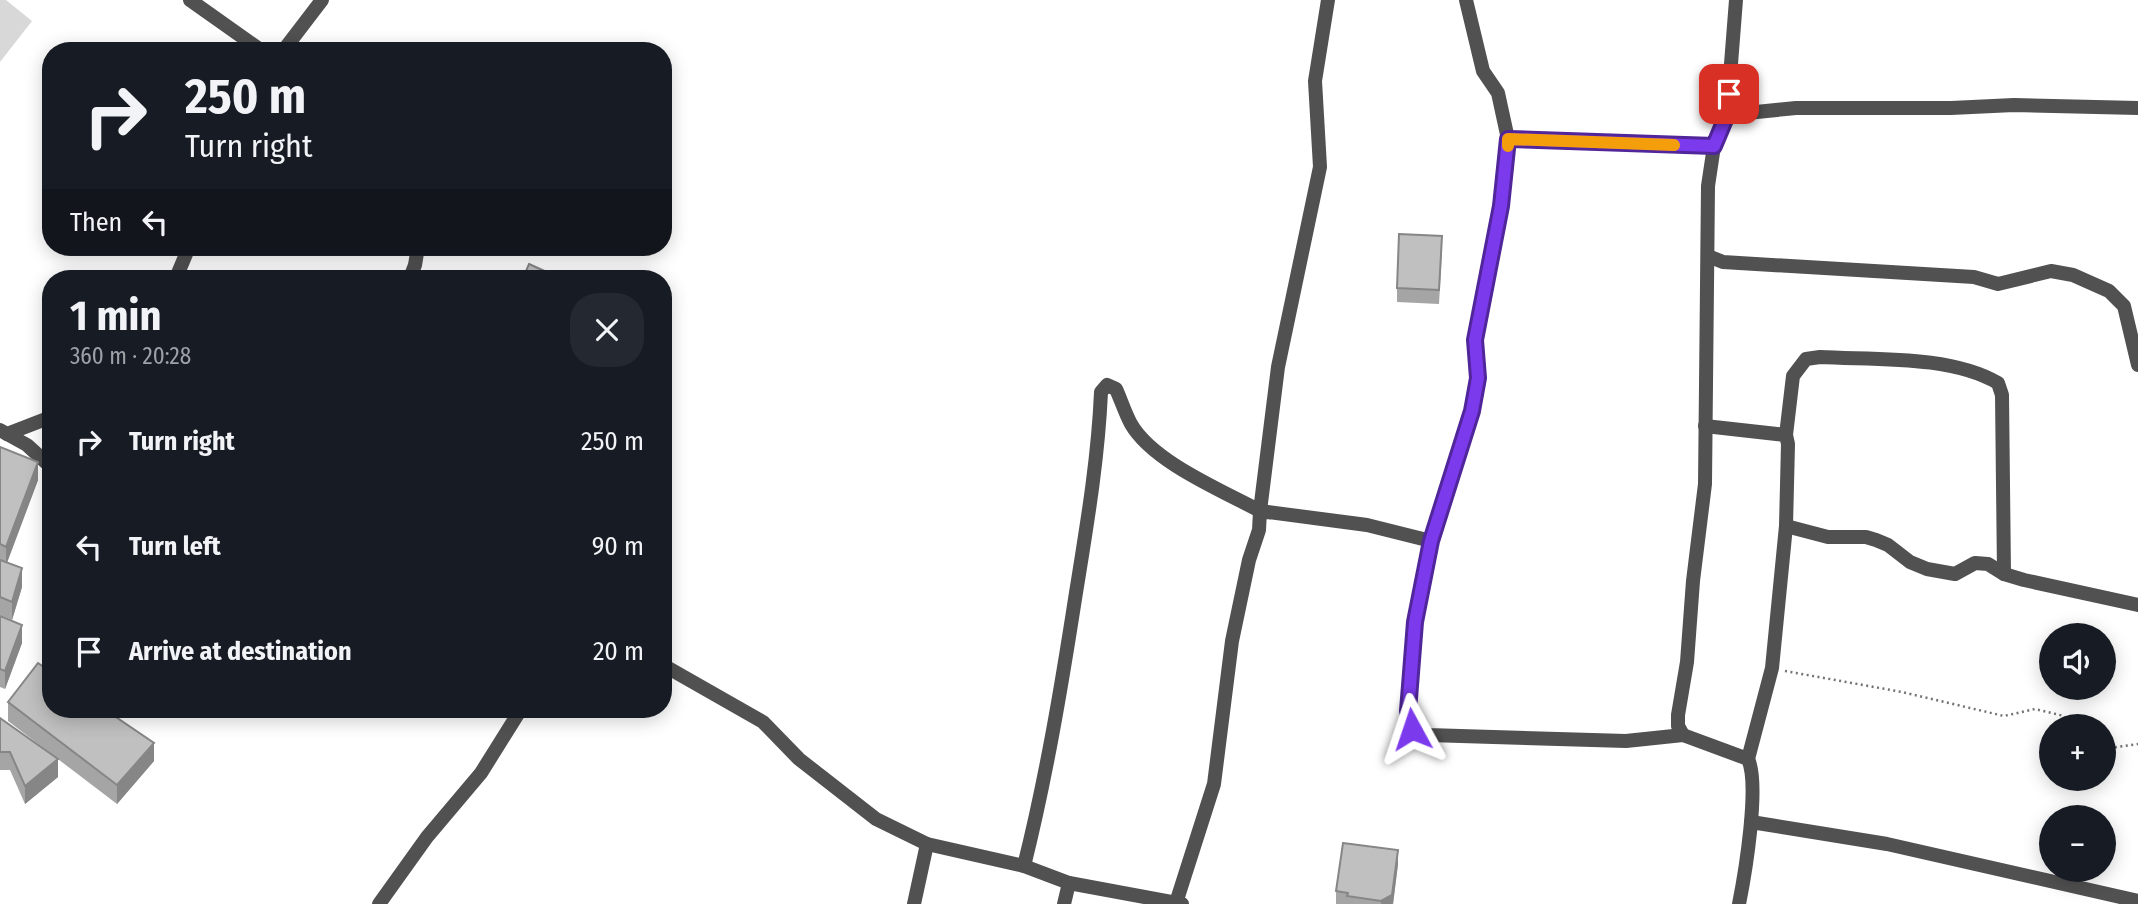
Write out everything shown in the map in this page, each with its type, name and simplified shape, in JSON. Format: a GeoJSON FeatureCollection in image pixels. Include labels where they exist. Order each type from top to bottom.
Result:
{"type":"FeatureCollection","features":[{"type":"Feature","properties":{"kind":"street"},"geometry":{"type":"LineString","coordinates":[[190,0],[250,42]]}},
{"type":"Feature","properties":{"kind":"street"},"geometry":{"type":"LineString","coordinates":[[290,42],[322,0]]}},
{"type":"Feature","properties":{"kind":"street"},"geometry":{"type":"LineString","coordinates":[[1176,903],[1213,784],[1232,641],[1249,560],[1259,530],[1259,511],[1278,367],[1320,167],[1315,80],[1328,0]]}},
{"type":"Feature","properties":{"kind":"street"},"geometry":{"type":"LineString","coordinates":[[1466,0],[1483,71],[1499,93],[1508,139],[1501,206],[1475,340],[1478,378],[1472,411],[1431,541],[1415,622],[1408,711],[1412,729],[1428,736],[1626,741],[1683,736],[1748,759]]}},
{"type":"Feature","properties":{"kind":"street"},"geometry":{"type":"LineString","coordinates":[[1683,736],[1678,726],[1678,715],[1687,662],[1693,581],[1705,484],[1708,186],[1714,146],[1727,115],[1736,0]]}},
{"type":"Feature","properties":{"kind":"street"},"geometry":{"type":"LineString","coordinates":[[242,36],[244,42]]}},
{"type":"Feature","properties":{"kind":"street"},"geometry":{"type":"LineString","coordinates":[[1727,115],[1796,108],[1951,108],[2014,105],[2138,108]]}},
{"type":"Feature","properties":{"kind":"street"},"geometry":{"type":"LineString","coordinates":[[1508,139],[1714,146]]}},
{"type":"Feature","properties":{"kind":"street"},"geometry":{"type":"LineString","coordinates":[[1708,256],[1723,262],[1974,277],[1998,284],[2050,271],[2073,275],[2109,291],[2123,306],[2138,365]]}},
{"type":"Feature","properties":{"kind":"street"},"geometry":{"type":"LineString","coordinates":[[1739,904],[1751,822],[1752,768],[1748,759],[1772,668],[1786,526],[1786,435],[1793,376],[1805,359],[1820,357],[1919,362],[1966,369],[1998,383],[2002,395],[2004,574]]}},
{"type":"Feature","properties":{"kind":"street"},"geometry":{"type":"LineString","coordinates":[[1024,866],[1049,757],[1091,509],[1103,388],[1107,386],[1116,389],[1131,424],[1146,444],[1164,458],[1259,511],[1367,526],[1431,541]]}},
{"type":"Feature","properties":{"kind":"street"},"geometry":{"type":"LineString","coordinates":[[4,432],[42,420]]}},
{"type":"Feature","properties":{"kind":"street"},"geometry":{"type":"LineString","coordinates":[[1705,426],[1786,435]]}},
{"type":"Feature","properties":{"kind":"street"},"geometry":{"type":"LineString","coordinates":[[4,432],[27,445],[42,459]]}},
{"type":"Feature","properties":{"kind":"street"},"geometry":{"type":"LineString","coordinates":[[1786,526],[1828,537],[1866,537],[1876,540],[1888,545],[1910,562],[1927,569],[1955,574],[1975,563],[1988,564],[2004,574],[2138,605]]}},
{"type":"Feature","properties":{"kind":"street"},"geometry":{"type":"LineString","coordinates":[[672,670],[763,722],[799,759],[876,818],[927,844],[1024,866],[1069,883],[1182,904]]}},
{"type":"Feature","properties":{"kind":"street"},"geometry":{"type":"LineString","coordinates":[[379,904],[427,837],[481,773],[515,718]]}},
{"type":"Feature","properties":{"kind":"street"},"geometry":{"type":"LineString","coordinates":[[1751,822],[1887,844],[2138,901]]}},
{"type":"Feature","properties":{"kind":"street"},"geometry":{"type":"LineString","coordinates":[[914,904],[927,844]]}},
{"type":"Feature","properties":{"kind":"street"},"geometry":{"type":"LineString","coordinates":[[1063,904],[1069,883]]}},
{"type":"Feature","properties":{"kind":"path"},"geometry":{"type":"LineString","coordinates":[[1772,668],[1902,692],[2004,716],[2035,709],[2056,714]]}},
{"type":"Feature","properties":{"kind":"path"},"geometry":{"type":"LineString","coordinates":[[2116,747],[2138,744]]}},
{"type":"Feature","properties":{"kind":"shaded area"},"geometry":{"type":"Polygon","coordinates":[[[0,0],[6,0],[32,21],[0,62],[0,0]]]}},
{"type":"Feature","properties":{"kind":"building"},"geometry":{"type":"Polygon","coordinates":[[[1399,234],[1442,236],[1439,290],[1397,288],[1399,234]]]}},
{"type":"Feature","properties":{"kind":"building"},"geometry":{"type":"Polygon","coordinates":[[[529,264],[542,270],[526,270],[529,264]]]}},
{"type":"Feature","properties":{"kind":"building"},"geometry":{"type":"Polygon","coordinates":[[[0,447],[38,462],[6,547],[0,544],[0,447]]]}},
{"type":"Feature","properties":{"kind":"building"},"geometry":{"type":"Polygon","coordinates":[[[0,560],[22,568],[12,602],[0,597],[0,560]]]}},
{"type":"Feature","properties":{"kind":"building"},"geometry":{"type":"Polygon","coordinates":[[[0,616],[22,625],[5,671],[0,669],[0,616]]]}},
{"type":"Feature","properties":{"kind":"building"},"geometry":{"type":"Polygon","coordinates":[[[38,663],[42,666],[42,718],[117,718],[154,743],[117,785],[8,702],[38,663]]]}},
{"type":"Feature","properties":{"kind":"building"},"geometry":{"type":"Polygon","coordinates":[[[0,718],[58,759],[25,786],[10,752],[0,752],[0,718]]]}},
{"type":"Feature","properties":{"kind":"building"},"geometry":{"type":"Polygon","coordinates":[[[1343,843],[1398,850],[1392,895],[1381,901],[1347,896],[1348,893],[1336,891],[1343,843]]]}},
{"type":"Feature","properties":{"kind":"slow traffic"},"geometry":{"type":"LineString","coordinates":[[1508,146],[1508,139],[1674,145]]}},
{"type":"Feature","properties":{"kind":"route"},"geometry":{"type":"LineString","coordinates":[[1412,729],[1408,711],[1415,622],[1431,541],[1472,411],[1478,378],[1475,340],[1501,206],[1508,139],[1714,146],[1727,115],[1729,94]]}}]}
